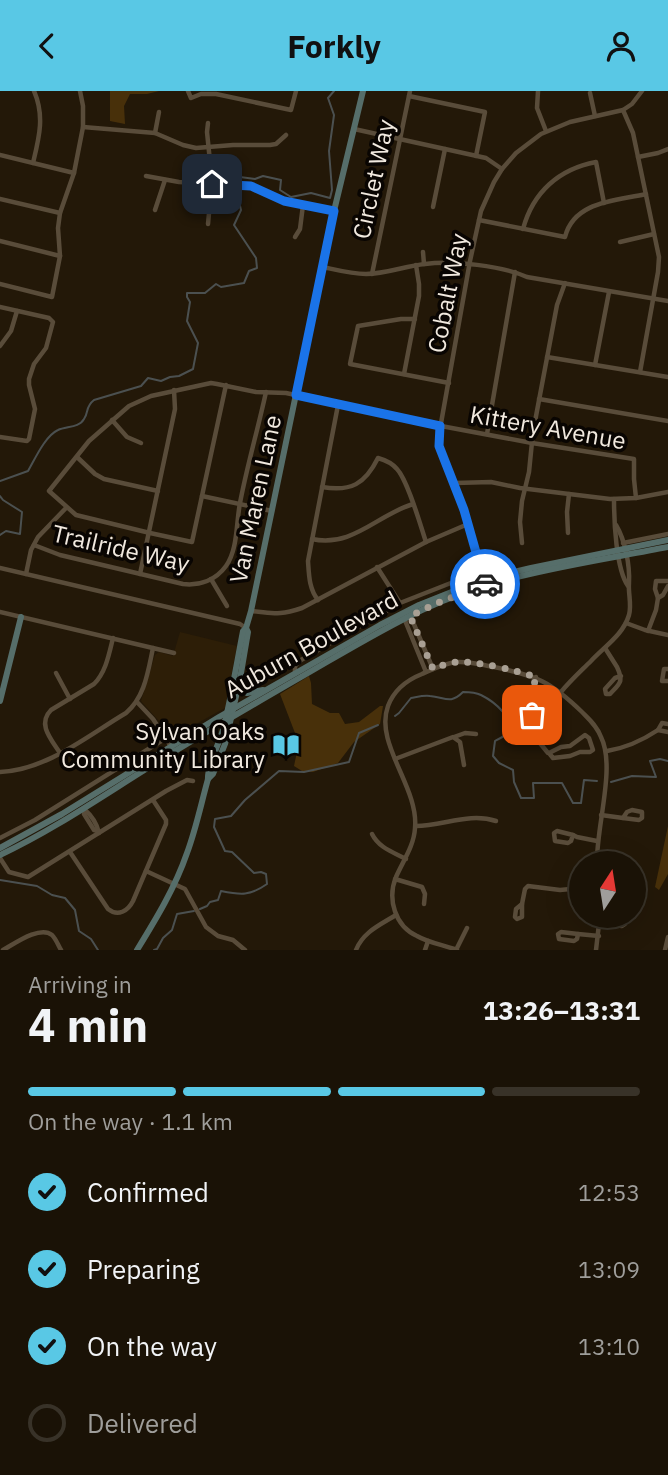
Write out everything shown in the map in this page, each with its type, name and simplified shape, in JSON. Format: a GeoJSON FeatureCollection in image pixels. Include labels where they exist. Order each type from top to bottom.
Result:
{"type":"FeatureCollection","features":[{"type":"Feature","properties":{"kind":"main road","name":"Van Maren Lane"},"geometry":{"type":"LineString","coordinates":[[208,779],[222,753],[243,631],[251,611],[334,211],[363,91]]}},
{"type":"Feature","properties":{"kind":"main road","name":"Auburn Boulevard"},"geometry":{"type":"LineString","coordinates":[[172,749],[206,733],[295,673],[406,615],[452,597],[484,579],[522,576],[668,540]]}},
{"type":"Feature","properties":{"kind":"main road","name":"Auburn Boulevard"},"geometry":{"type":"LineString","coordinates":[[622,551],[668,547]]}},
{"type":"Feature","properties":{"kind":"main road","name":"Auburn Boulevard"},"geometry":{"type":"LineString","coordinates":[[2,852],[62,822],[172,749],[406,615]]}},
{"type":"Feature","properties":{"kind":"main road"},"geometry":{"type":"LineString","coordinates":[[0,701],[21,617]]}},
{"type":"Feature","properties":{"kind":"main road","name":"Van Maren Lane"},"geometry":{"type":"LineString","coordinates":[[137,949],[175,884],[192,838],[208,772],[243,669],[248,632],[246,628]]}},
{"type":"Feature","properties":{"kind":"main road"},"geometry":{"type":"LineString","coordinates":[[239,651],[242,654],[240,667],[243,669]]}},
{"type":"Feature","properties":{"kind":"main road"},"geometry":{"type":"LineString","coordinates":[[240,679],[242,689],[247,693],[268,689]]}},
{"type":"Feature","properties":{"kind":"main road"},"geometry":{"type":"LineString","coordinates":[[206,733],[216,737],[218,746]]}},
{"type":"Feature","properties":{"kind":"main road"},"geometry":{"type":"LineString","coordinates":[[0,837],[2,852]]}},
{"type":"Feature","properties":{"kind":"street"},"geometry":{"type":"LineString","coordinates":[[33,163],[41,120],[34,91]]}},
{"type":"Feature","properties":{"kind":"street"},"geometry":{"type":"LineString","coordinates":[[0,285],[52,297],[60,256],[60,213],[74,173],[83,127],[80,91]]}},
{"type":"Feature","properties":{"kind":"street"},"geometry":{"type":"LineString","coordinates":[[187,91],[191,98],[206,93],[216,94],[291,110],[296,91]]}},
{"type":"Feature","properties":{"kind":"street"},"geometry":{"type":"LineString","coordinates":[[538,91],[537,108],[547,131]]}},
{"type":"Feature","properties":{"kind":"street"},"geometry":{"type":"LineString","coordinates":[[640,372],[659,257],[633,132],[623,110],[632,104],[642,91]]}},
{"type":"Feature","properties":{"kind":"street"},"geometry":{"type":"LineString","coordinates":[[410,93],[485,112],[476,156]]}},
{"type":"Feature","properties":{"kind":"street","name":"Circlet Way"},"geometry":{"type":"LineString","coordinates":[[372,274],[410,93]]}},
{"type":"Feature","properties":{"kind":"street"},"geometry":{"type":"LineString","coordinates":[[590,93],[595,116]]}},
{"type":"Feature","properties":{"kind":"street","name":"Cobalt Way"},"geometry":{"type":"LineString","coordinates":[[484,579],[455,483],[439,446],[440,426],[479,220],[488,194],[502,169],[523,147],[547,131],[570,122],[623,110]]}},
{"type":"Feature","properties":{"kind":"street"},"geometry":{"type":"LineString","coordinates":[[155,133],[159,112]]}},
{"type":"Feature","properties":{"kind":"street"},"geometry":{"type":"LineString","coordinates":[[208,123],[212,184],[208,224]]}},
{"type":"Feature","properties":{"kind":"street"},"geometry":{"type":"LineString","coordinates":[[83,127],[155,133],[190,147],[270,145],[276,144],[286,135]]}},
{"type":"Feature","properties":{"kind":"street"},"geometry":{"type":"LineString","coordinates":[[354,129],[489,159],[502,169]]}},
{"type":"Feature","properties":{"kind":"street"},"geometry":{"type":"LineString","coordinates":[[433,207],[445,149]]}},
{"type":"Feature","properties":{"kind":"street"},"geometry":{"type":"LineString","coordinates":[[638,157],[668,149]]}},
{"type":"Feature","properties":{"kind":"street"},"geometry":{"type":"LineString","coordinates":[[0,155],[74,173]]}},
{"type":"Feature","properties":{"kind":"street"},"geometry":{"type":"LineString","coordinates":[[523,229],[528,211],[543,189],[561,174],[577,166],[596,162],[604,203]]}},
{"type":"Feature","properties":{"kind":"street"},"geometry":{"type":"LineString","coordinates":[[146,176],[165,180],[243,185],[257,188],[284,201],[334,211]]}},
{"type":"Feature","properties":{"kind":"street"},"geometry":{"type":"LineString","coordinates":[[155,210],[165,180]]}},
{"type":"Feature","properties":{"kind":"street"},"geometry":{"type":"LineString","coordinates":[[479,220],[565,237],[572,221],[589,207],[646,194]]}},
{"type":"Feature","properties":{"kind":"street"},"geometry":{"type":"LineString","coordinates":[[0,199],[60,213]]}},
{"type":"Feature","properties":{"kind":"street"},"geometry":{"type":"LineString","coordinates":[[295,237],[300,229],[303,205]]}},
{"type":"Feature","properties":{"kind":"street"},"geometry":{"type":"LineString","coordinates":[[620,241],[654,234]]}},
{"type":"Feature","properties":{"kind":"street"},"geometry":{"type":"LineString","coordinates":[[0,241],[60,256]]}},
{"type":"Feature","properties":{"kind":"street"},"geometry":{"type":"LineString","coordinates":[[423,252],[424,264]]}},
{"type":"Feature","properties":{"kind":"street"},"geometry":{"type":"LineString","coordinates":[[659,257],[666,257]]}},
{"type":"Feature","properties":{"kind":"street"},"geometry":{"type":"LineString","coordinates":[[323,267],[372,274],[444,262],[489,267],[527,277],[668,301]]}},
{"type":"Feature","properties":{"kind":"street"},"geometry":{"type":"LineString","coordinates":[[404,374],[419,290],[416,265]]}},
{"type":"Feature","properties":{"kind":"street"},"geometry":{"type":"LineString","coordinates":[[487,434],[515,272]]}},
{"type":"Feature","properties":{"kind":"street"},"geometry":{"type":"LineString","coordinates":[[522,543],[520,512],[557,305],[565,283]]}},
{"type":"Feature","properties":{"kind":"street"},"geometry":{"type":"LineString","coordinates":[[595,365],[609,292]]}},
{"type":"Feature","properties":{"kind":"street"},"geometry":{"type":"LineString","coordinates":[[0,307],[49,318],[53,323],[46,348],[34,364],[29,379],[34,409],[30,438],[27,441],[0,437]]}},
{"type":"Feature","properties":{"kind":"street"},"geometry":{"type":"LineString","coordinates":[[0,346],[11,331],[17,311]]}},
{"type":"Feature","properties":{"kind":"street"},"geometry":{"type":"LineString","coordinates":[[415,319],[358,326],[350,364],[449,383]]}},
{"type":"Feature","properties":{"kind":"street"},"geometry":{"type":"LineString","coordinates":[[547,357],[668,377]]}},
{"type":"Feature","properties":{"kind":"street","name":"Kittery Avenue"},"geometry":{"type":"LineString","coordinates":[[66,508],[49,491],[89,441],[112,420],[137,402],[205,383],[296,395],[440,426],[634,459],[636,498]]}},
{"type":"Feature","properties":{"kind":"street"},"geometry":{"type":"LineString","coordinates":[[26,574],[31,550],[38,537],[66,508],[86,518],[192,542],[226,385]]}},
{"type":"Feature","properties":{"kind":"street"},"geometry":{"type":"LineString","coordinates":[[140,574],[175,409],[174,390]]}},
{"type":"Feature","properties":{"kind":"street","name":"Trailride Way"},"geometry":{"type":"LineString","coordinates":[[34,545],[60,555],[189,585],[211,579],[222,571],[232,553],[240,504],[266,392]]}},
{"type":"Feature","properties":{"kind":"street"},"geometry":{"type":"LineString","coordinates":[[539,399],[668,421]]}},
{"type":"Feature","properties":{"kind":"street"},"geometry":{"type":"LineString","coordinates":[[318,600],[309,578],[308,561],[338,405]]}},
{"type":"Feature","properties":{"kind":"street"},"geometry":{"type":"LineString","coordinates":[[112,420],[127,437],[141,443]]}},
{"type":"Feature","properties":{"kind":"street"},"geometry":{"type":"LineString","coordinates":[[76,457],[104,479],[158,491]]}},
{"type":"Feature","properties":{"kind":"street"},"geometry":{"type":"LineString","coordinates":[[322,487],[341,488],[356,485],[366,478],[378,458],[391,463],[401,473],[426,541]]}},
{"type":"Feature","properties":{"kind":"street"},"geometry":{"type":"LineString","coordinates":[[455,483],[491,482],[525,489],[614,499],[668,492]]}},
{"type":"Feature","properties":{"kind":"street"},"geometry":{"type":"LineString","coordinates":[[568,533],[569,494]]}},
{"type":"Feature","properties":{"kind":"street"},"geometry":{"type":"LineString","coordinates":[[202,496],[273,511]]}},
{"type":"Feature","properties":{"kind":"street"},"geometry":{"type":"LineString","coordinates":[[561,692],[618,635],[626,623],[630,605],[628,586],[623,578],[622,551],[615,532],[614,499]]}},
{"type":"Feature","properties":{"kind":"street"},"geometry":{"type":"LineString","coordinates":[[312,539],[332,541],[346,538],[413,504]]}},
{"type":"Feature","properties":{"kind":"street"},"geometry":{"type":"LineString","coordinates":[[251,611],[275,614],[302,608],[426,541],[468,524]]}},
{"type":"Feature","properties":{"kind":"street"},"geometry":{"type":"LineString","coordinates":[[622,551],[668,534]]}},
{"type":"Feature","properties":{"kind":"street"},"geometry":{"type":"LineString","coordinates":[[377,567],[400,603]]}},
{"type":"Feature","properties":{"kind":"street"},"geometry":{"type":"LineString","coordinates":[[0,568],[240,624],[246,628]]}},
{"type":"Feature","properties":{"kind":"street"},"geometry":{"type":"LineString","coordinates":[[211,579],[227,606]]}},
{"type":"Feature","properties":{"kind":"street"},"geometry":{"type":"LineString","coordinates":[[295,673],[295,666],[301,660],[400,603],[461,579],[484,579]]}},
{"type":"Feature","properties":{"kind":"street"},"geometry":{"type":"LineString","coordinates":[[648,631],[656,610],[658,598],[655,589],[656,581],[659,580],[668,584],[663,596],[658,598]]}},
{"type":"Feature","properties":{"kind":"street"},"geometry":{"type":"LineString","coordinates":[[0,612],[174,653]]}},
{"type":"Feature","properties":{"kind":"street"},"geometry":{"type":"LineString","coordinates":[[406,615],[433,669]]}},
{"type":"Feature","properties":{"kind":"street"},"geometry":{"type":"LineString","coordinates":[[406,615],[426,672]]}},
{"type":"Feature","properties":{"kind":"street"},"geometry":{"type":"LineString","coordinates":[[626,623],[668,635]]}},
{"type":"Feature","properties":{"kind":"street"},"geometry":{"type":"LineString","coordinates":[[60,753],[45,729],[44,721],[49,712],[100,678],[113,638]]}},
{"type":"Feature","properties":{"kind":"street"},"geometry":{"type":"LineString","coordinates":[[0,772],[15,771],[41,763],[126,713],[143,690],[153,648]]}},
{"type":"Feature","properties":{"kind":"street"},"geometry":{"type":"LineString","coordinates":[[605,648],[621,676]]}},
{"type":"Feature","properties":{"kind":"street"},"geometry":{"type":"LineString","coordinates":[[467,928],[456,950],[414,935],[396,915],[392,899],[396,879],[412,844],[415,813],[386,732],[386,715],[393,696],[404,683],[433,669],[463,662],[536,677],[561,692],[590,720],[601,735],[607,751],[597,851]]}},
{"type":"Feature","properties":{"kind":"street"},"geometry":{"type":"LineString","coordinates":[[668,669],[664,669],[662,681],[668,681]]}},
{"type":"Feature","properties":{"kind":"street"},"geometry":{"type":"LineString","coordinates":[[55,673],[70,699]]}},
{"type":"Feature","properties":{"kind":"street"},"geometry":{"type":"LineString","coordinates":[[530,705],[536,677]]}},
{"type":"Feature","properties":{"kind":"street"},"geometry":{"type":"LineString","coordinates":[[136,702],[153,719],[172,749]]}},
{"type":"Feature","properties":{"kind":"street"},"geometry":{"type":"LineString","coordinates":[[607,751],[638,741],[658,730],[662,723],[668,724]]}},
{"type":"Feature","properties":{"kind":"street"},"geometry":{"type":"LineString","coordinates":[[658,730],[668,732]]}},
{"type":"Feature","properties":{"kind":"street"},"geometry":{"type":"LineString","coordinates":[[395,759],[464,733],[476,734]]}},
{"type":"Feature","properties":{"kind":"street"},"geometry":{"type":"LineString","coordinates":[[590,740],[601,735]]}},
{"type":"Feature","properties":{"kind":"street"},"geometry":{"type":"LineString","coordinates":[[539,742],[549,753],[554,758],[570,756],[580,751],[590,752],[593,748],[588,736],[585,736],[570,746],[549,753]]}},
{"type":"Feature","properties":{"kind":"street"},"geometry":{"type":"LineString","coordinates":[[453,737],[460,742],[464,765]]}},
{"type":"Feature","properties":{"kind":"street"},"geometry":{"type":"LineString","coordinates":[[0,837],[35,820],[166,738]]}},
{"type":"Feature","properties":{"kind":"street"},"geometry":{"type":"LineString","coordinates":[[2,852],[9,872],[28,877],[161,793],[187,780],[192,781]]}},
{"type":"Feature","properties":{"kind":"street"},"geometry":{"type":"LineString","coordinates":[[70,852],[111,912],[120,913],[129,908],[166,824],[153,800]]}},
{"type":"Feature","properties":{"kind":"street"},"geometry":{"type":"LineString","coordinates":[[83,807],[84,814],[98,832]]}},
{"type":"Feature","properties":{"kind":"street"},"geometry":{"type":"LineString","coordinates":[[601,815],[623,818]]}},
{"type":"Feature","properties":{"kind":"street"},"geometry":{"type":"LineString","coordinates":[[415,826],[473,817],[496,821]]}},
{"type":"Feature","properties":{"kind":"street"},"geometry":{"type":"LineString","coordinates":[[372,834],[382,847],[406,859]]}},
{"type":"Feature","properties":{"kind":"street"},"geometry":{"type":"LineString","coordinates":[[573,835],[597,841]]}},
{"type":"Feature","properties":{"kind":"street"},"geometry":{"type":"LineString","coordinates":[[146,871],[186,889],[206,927],[218,936],[233,940],[245,950]]}},
{"type":"Feature","properties":{"kind":"street"},"geometry":{"type":"LineString","coordinates":[[396,879],[422,887],[425,894],[424,904]]}},
{"type":"Feature","properties":{"kind":"street"},"geometry":{"type":"LineString","coordinates":[[522,904],[528,886],[569,889]]}},
{"type":"Feature","properties":{"kind":"street"},"geometry":{"type":"LineString","coordinates":[[356,950],[369,932],[396,915]]}},
{"type":"Feature","properties":{"kind":"street"},"geometry":{"type":"LineString","coordinates":[[596,950],[599,928]]}},
{"type":"Feature","properties":{"kind":"street"},"geometry":{"type":"LineString","coordinates":[[3,950],[44,931],[52,935],[61,950]]}},
{"type":"Feature","properties":{"kind":"street"},"geometry":{"type":"LineString","coordinates":[[578,934],[599,936]]}},
{"type":"Feature","properties":{"kind":"street"},"geometry":{"type":"LineString","coordinates":[[666,950],[668,937]]}},
{"type":"Feature","properties":{"kind":"street"},"geometry":{"type":"LineString","coordinates":[[425,950],[428,941]]}},
{"type":"Feature","properties":{"kind":"shaded area"},"geometry":{"type":"Polygon","coordinates":[[[110,91],[159,91],[130,94],[124,106],[125,124],[110,121],[110,91]]]}},
{"type":"Feature","properties":{"kind":"shaded area"},"geometry":{"type":"Polygon","coordinates":[[[180,632],[237,646],[225,708],[172,737],[141,701],[155,655],[159,652],[173,656],[180,632]]]}},
{"type":"Feature","properties":{"kind":"shaded area"},"geometry":{"type":"Polygon","coordinates":[[[309,676],[312,704],[330,713],[339,713],[345,724],[359,722],[383,706],[380,724],[354,742],[338,763],[313,772],[302,771],[294,766],[298,747],[280,694],[309,676]]]}},
{"type":"Feature","properties":{"kind":"shaded area"},"geometry":{"type":"Polygon","coordinates":[[[668,826],[668,874],[659,890],[655,887],[668,826]]]}},
{"type":"Feature","properties":{"kind":"waterway"},"geometry":{"type":"LineString","coordinates":[[0,481],[28,471],[49,437],[58,430],[82,422],[94,400],[141,386],[148,378],[161,381],[193,369],[198,343],[187,321],[190,302],[187,293],[205,293],[216,284],[221,287],[244,283],[249,271],[257,268],[256,258],[234,225],[241,210],[237,193],[240,177],[255,179],[263,176],[281,180],[280,190],[291,197],[311,193],[330,198],[332,190],[329,151],[334,115],[328,98],[334,91]]}},
{"type":"Feature","properties":{"kind":"waterway"},"geometry":{"type":"LineString","coordinates":[[0,496],[22,512],[20,534],[6,531],[0,535]]}},
{"type":"Feature","properties":{"kind":"waterway"},"geometry":{"type":"LineString","coordinates":[[395,716],[411,698],[428,696],[451,699],[463,692],[477,693],[492,702],[506,717],[508,729],[505,735],[495,741],[493,756],[499,763],[513,770],[514,782],[521,798],[534,798],[533,783],[562,783],[573,803],[581,803],[584,780],[597,781]]}},
{"type":"Feature","properties":{"kind":"waterway"},"geometry":{"type":"LineString","coordinates":[[200,909],[218,900],[221,891],[245,894],[267,884],[266,874],[254,873],[232,852],[225,851],[214,827],[215,819],[231,816],[279,771],[304,772],[349,762],[359,733],[378,725]]}},
{"type":"Feature","properties":{"kind":"waterway"},"geometry":{"type":"LineString","coordinates":[[611,782],[632,776],[656,777],[650,761],[668,761]]}},
{"type":"Feature","properties":{"kind":"waterway"},"geometry":{"type":"LineString","coordinates":[[0,880],[37,886],[52,895],[65,898],[75,910],[79,931],[91,939],[98,950]]}},
{"type":"Feature","properties":{"kind":"waterway"},"geometry":{"type":"LineString","coordinates":[[154,950],[172,930],[177,914],[194,911]]}},
{"type":"Feature","properties":{"kind":"way so far"},"geometry":{"type":"LineString","coordinates":[[485,584],[410,616],[433,669],[463,662],[536,677],[530,700],[532,715]]}},
{"type":"Feature","properties":{"kind":"place","name":"Sylvan Oaks Community Library"},"geometry":{"type":"Point","coordinates":[286,745]}},
{"type":"Feature","properties":{"kind":"route"},"geometry":{"type":"LineString","coordinates":[[212,184],[251,186],[284,201],[334,211],[296,395],[440,426],[440,451],[455,483],[485,584]]}}]}
